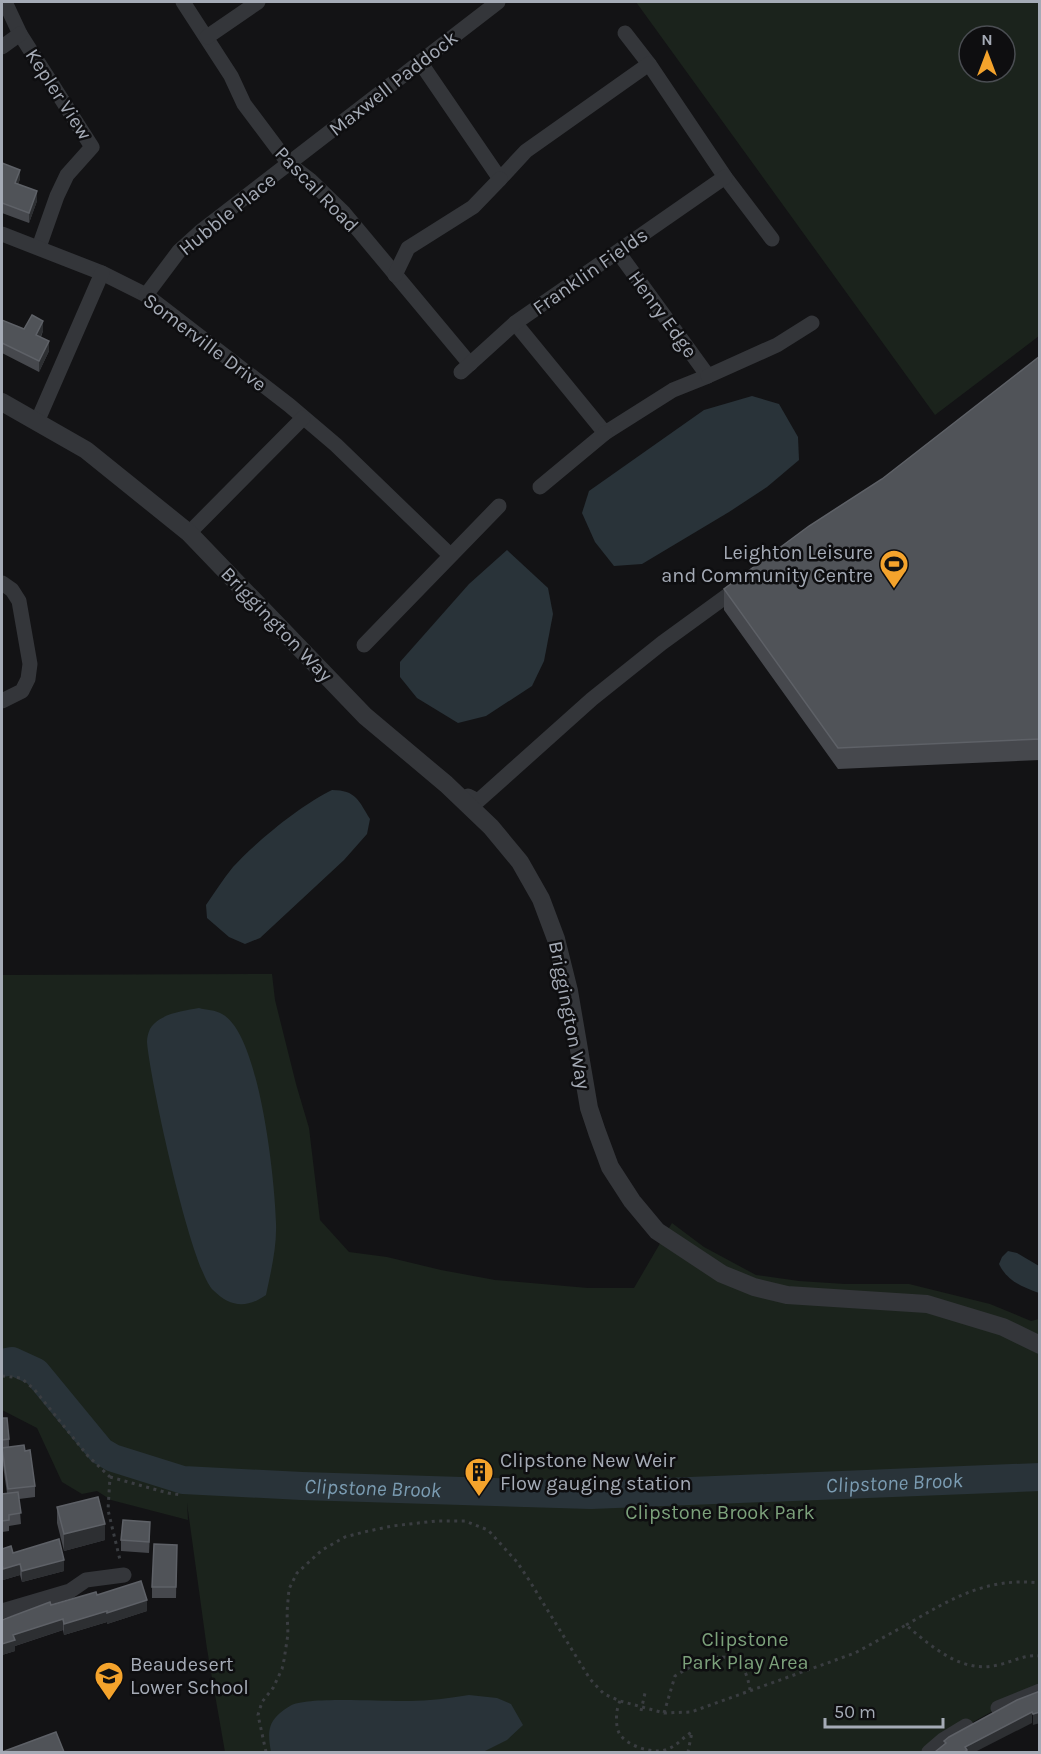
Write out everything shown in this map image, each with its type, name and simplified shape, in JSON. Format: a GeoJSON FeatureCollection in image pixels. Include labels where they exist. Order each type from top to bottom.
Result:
{"type":"FeatureCollection","features":[{"type":"Feature","properties":{"kind":"street","name":"Kepler View"},"geometry":{"type":"LineString","coordinates":[[5,2],[20,34],[93,147],[67,175],[39,247]]}},
{"type":"Feature","properties":{"kind":"street","name":"Pascal Road"},"geometry":{"type":"LineString","coordinates":[[183,2],[231,76],[244,104],[289,164],[310,180],[344,213],[395,275],[465,368]]}},
{"type":"Feature","properties":{"kind":"street"},"geometry":{"type":"LineString","coordinates":[[207,37],[258,2]]}},
{"type":"Feature","properties":{"kind":"street","name":"Maxwell Paddock"},"geometry":{"type":"LineString","coordinates":[[289,164],[498,2]]}},
{"type":"Feature","properties":{"kind":"street"},"geometry":{"type":"LineString","coordinates":[[625,33],[649,63],[725,177],[772,239]]}},
{"type":"Feature","properties":{"kind":"street"},"geometry":{"type":"LineString","coordinates":[[2,47],[20,34]]}},
{"type":"Feature","properties":{"kind":"street"},"geometry":{"type":"LineString","coordinates":[[420,62],[500,179]]}},
{"type":"Feature","properties":{"kind":"street"},"geometry":{"type":"LineString","coordinates":[[395,275],[408,248],[473,207],[526,151],[649,63]]}},
{"type":"Feature","properties":{"kind":"street","name":"Hubble Place"},"geometry":{"type":"LineString","coordinates":[[146,295],[179,251],[200,231],[289,164]]}},
{"type":"Feature","properties":{"kind":"street","name":"Franklin Fields"},"geometry":{"type":"LineString","coordinates":[[465,368],[515,323],[725,177]]}},
{"type":"Feature","properties":{"kind":"street","name":"Somerville Drive"},"geometry":{"type":"LineString","coordinates":[[2,234],[102,273],[146,295],[336,445],[450,555]]}},
{"type":"Feature","properties":{"kind":"street","name":"Henry Edge"},"geometry":{"type":"LineString","coordinates":[[618,252],[708,376]]}},
{"type":"Feature","properties":{"kind":"street"},"geometry":{"type":"LineString","coordinates":[[37,422],[102,273]]}},
{"type":"Feature","properties":{"kind":"street"},"geometry":{"type":"LineString","coordinates":[[515,323],[605,433]]}},
{"type":"Feature","properties":{"kind":"street","name":"Henry Edge"},"geometry":{"type":"LineString","coordinates":[[540,487],[605,433],[673,390],[777,345],[812,323]]}},
{"type":"Feature","properties":{"kind":"street","name":"Briggington Way"},"geometry":{"type":"LineString","coordinates":[[2,402],[86,450],[189,533],[365,716],[446,784],[490,826],[520,862],[541,899],[556,939],[569,991],[588,1108],[610,1167],[632,1200],[657,1231],[722,1274],[754,1287],[787,1295],[927,1304],[1003,1327],[1040,1345]]}},
{"type":"Feature","properties":{"kind":"street"},"geometry":{"type":"LineString","coordinates":[[189,533],[303,418]]}},
{"type":"Feature","properties":{"kind":"street"},"geometry":{"type":"LineString","coordinates":[[364,645],[500,506]]}},
{"type":"Feature","properties":{"kind":"street"},"geometry":{"type":"LineString","coordinates":[[462,801],[468,796],[478,801],[592,699],[662,643],[753,576]]}},
{"type":"Feature","properties":{"kind":"street"},"geometry":{"type":"LineString","coordinates":[[2,583],[12,590],[20,601],[30,664],[28,679],[22,691],[2,701]]}},
{"type":"Feature","properties":{"kind":"street"},"geometry":{"type":"LineString","coordinates":[[2,1611],[70,1591],[86,1580],[124,1575]]}},
{"type":"Feature","properties":{"kind":"street"},"geometry":{"type":"LineString","coordinates":[[998,1708],[1040,1691]]}},
{"type":"Feature","properties":{"kind":"street"},"geometry":{"type":"LineString","coordinates":[[930,1752],[966,1726]]}},
{"type":"Feature","properties":{"kind":"path"},"geometry":{"type":"LineString","coordinates":[[2,1376],[21,1378],[34,1389],[88,1456],[110,1478],[181,1495]]}},
{"type":"Feature","properties":{"kind":"path"},"geometry":{"type":"LineString","coordinates":[[110,1478],[108,1510],[124,1575]]}},
{"type":"Feature","properties":{"kind":"path"},"geometry":{"type":"LineString","coordinates":[[266,1752],[260,1725],[260,1708],[282,1670],[287,1645],[289,1589],[297,1573],[332,1543],[345,1537],[392,1526],[436,1521],[465,1521],[488,1530],[530,1580],[590,1679],[604,1694],[641,1709],[664,1713],[691,1712],[855,1653],[970,1590],[1011,1583],[1040,1583]]}},
{"type":"Feature","properties":{"kind":"path"},"geometry":{"type":"LineString","coordinates":[[906,1625],[944,1654],[964,1664],[990,1667],[1024,1657],[1040,1656]]}},
{"type":"Feature","properties":{"kind":"path"},"geometry":{"type":"LineString","coordinates":[[664,1713],[675,1676],[699,1662],[718,1658],[737,1660],[743,1664],[750,1690]]}},
{"type":"Feature","properties":{"kind":"path"},"geometry":{"type":"LineString","coordinates":[[641,1709],[645,1693]]}},
{"type":"Feature","properties":{"kind":"path"},"geometry":{"type":"LineString","coordinates":[[620,1701],[617,1708],[618,1731],[623,1738],[645,1750],[663,1751],[674,1747],[692,1732],[688,1752]]}},
{"type":"Feature","properties":{"kind":"path"},"geometry":{"type":"LineString","coordinates":[[617,1708],[623,1707]]}},
{"type":"Feature","properties":{"kind":"green space"},"geometry":{"type":"Polygon","coordinates":[[[636,2],[1039,2],[1039,336],[935,415],[636,2]]]}},
{"type":"Feature","properties":{"kind":"green space","name":"Clipstone Brook Park"},"geometry":{"type":"Polygon","coordinates":[[[272,974],[275,1000],[309,1128],[320,1220],[349,1252],[387,1257],[495,1280],[588,1288],[634,1288],[672,1223],[704,1247],[756,1275],[845,1284],[909,1284],[990,1304],[1031,1321],[1039,1319],[1039,1691],[998,1708],[966,1726],[929,1752],[225,1752],[207,1649],[187,1503],[188,1520],[111,1500],[97,1491],[82,1494],[62,1482],[37,1428],[2,1410],[2,1367],[11,1366],[34,1375],[98,1453],[111,1462],[184,1484],[183,1480],[134,1465],[101,1451],[36,1373],[12,1361],[2,1363],[2,975],[272,974]]]}},
{"type":"Feature","properties":{"kind":"shaded area"},"geometry":{"type":"Polygon","coordinates":[[[752,396],[779,404],[798,437],[799,460],[767,487],[642,564],[614,566],[595,542],[582,513],[589,491],[704,410],[752,396]]]}},
{"type":"Feature","properties":{"kind":"shaded area"},"geometry":{"type":"Polygon","coordinates":[[[507,550],[548,588],[553,614],[544,661],[532,686],[486,716],[458,723],[417,698],[400,677],[400,662],[469,584],[507,550]]]}},
{"type":"Feature","properties":{"kind":"shaded area"},"geometry":{"type":"Polygon","coordinates":[[[332,790],[347,792],[356,798],[370,819],[367,834],[344,860],[260,938],[245,944],[229,937],[207,918],[206,905],[222,881],[233,867],[267,835],[293,814],[332,790]]]}},
{"type":"Feature","properties":{"kind":"shaded area"},"geometry":{"type":"Polygon","coordinates":[[[199,1008],[222,1014],[235,1027],[256,1078],[263,1110],[275,1203],[275,1250],[266,1295],[252,1303],[232,1303],[219,1296],[204,1275],[183,1212],[163,1132],[150,1063],[147,1039],[154,1024],[166,1016],[199,1008]]]}},
{"type":"Feature","properties":{"kind":"shaded area"},"geometry":{"type":"Polygon","coordinates":[[[1008,1251],[1017,1253],[1039,1266],[1039,1293],[1016,1283],[1002,1270],[999,1264],[1008,1251]]]}},
{"type":"Feature","properties":{"kind":"shaded area"},"geometry":{"type":"Polygon","coordinates":[[[469,1695],[497,1698],[511,1704],[523,1725],[507,1740],[483,1752],[271,1752],[269,1731],[273,1720],[290,1706],[299,1703],[329,1700],[416,1701],[469,1695]]]}},
{"type":"Feature","properties":{"kind":"building"},"geometry":{"type":"Polygon","coordinates":[[[2,163],[20,170],[15,183],[37,191],[29,213],[2,203],[2,163]]]}},
{"type":"Feature","properties":{"kind":"building"},"geometry":{"type":"Polygon","coordinates":[[[32,315],[43,321],[36,335],[49,341],[39,361],[2,343],[2,320],[24,329],[32,315]]]}},
{"type":"Feature","properties":{"kind":"building","name":"Leighton Leisure and Community Centre"},"geometry":{"type":"Polygon","coordinates":[[[1040,356],[1040,739],[838,748],[724,589],[809,526],[882,479],[1040,356]]]}},
{"type":"Feature","properties":{"kind":"building"},"geometry":{"type":"Polygon","coordinates":[[[2,1418],[7,1418],[9,1439],[2,1440],[2,1418]]]}},
{"type":"Feature","properties":{"kind":"building"},"geometry":{"type":"Polygon","coordinates":[[[24,1445],[25,1451],[30,1450],[35,1486],[8,1489],[2,1448],[24,1445]]]}},
{"type":"Feature","properties":{"kind":"building"},"geometry":{"type":"Polygon","coordinates":[[[18,1492],[21,1513],[9,1515],[9,1520],[2,1521],[2,1494],[18,1492]]]}},
{"type":"Feature","properties":{"kind":"building"},"geometry":{"type":"Polygon","coordinates":[[[98,1497],[105,1524],[64,1534],[57,1507],[98,1497]]]}},
{"type":"Feature","properties":{"kind":"building"},"geometry":{"type":"Polygon","coordinates":[[[123,1520],[150,1522],[149,1542],[121,1540],[123,1520]]]}},
{"type":"Feature","properties":{"kind":"building"},"geometry":{"type":"Polygon","coordinates":[[[59,1539],[64,1560],[22,1571],[20,1564],[3,1569],[2,1549],[11,1546],[13,1553],[59,1539]]]}},
{"type":"Feature","properties":{"kind":"building"},"geometry":{"type":"Polygon","coordinates":[[[154,1544],[177,1545],[176,1587],[152,1587],[154,1544]]]}},
{"type":"Feature","properties":{"kind":"building"},"geometry":{"type":"Polygon","coordinates":[[[141,1581],[147,1600],[64,1624],[63,1619],[13,1635],[15,1640],[2,1644],[2,1620],[50,1602],[51,1605],[96,1592],[97,1595],[141,1581]]]}},
{"type":"Feature","properties":{"kind":"building"},"geometry":{"type":"Polygon","coordinates":[[[1040,1691],[1040,1712],[1033,1714],[1032,1712],[965,1747],[967,1750],[964,1752],[935,1752],[946,1743],[944,1741],[949,1737],[1017,1700],[1040,1691]]]}},
{"type":"Feature","properties":{"kind":"building"},"geometry":{"type":"Polygon","coordinates":[[[56,1732],[64,1752],[2,1752],[56,1732]]]}},
{"type":"Feature","properties":{"kind":"waterway","name":"Clipstone Brook"},"geometry":{"type":"LineString","coordinates":[[2,1363],[12,1361],[36,1372],[101,1451],[113,1458],[183,1480],[591,1495],[1040,1477]]}},
{"type":"Feature","properties":{"kind":"place","name":"Leighton Leisure and Community Centre"},"geometry":{"type":"Point","coordinates":[894,590]}},
{"type":"Feature","properties":{"kind":"place","name":"Clipstone New Weir Flow gauging station"},"geometry":{"type":"Point","coordinates":[479,1498]}},
{"type":"Feature","properties":{"kind":"place","name":"Beaudesert Lower School"},"geometry":{"type":"Point","coordinates":[109,1702]}},
{"type":"Feature","properties":{"kind":"park label","name":"Clipstone Park Play Area"},"geometry":{"type":"Point","coordinates":[745,1650]}}]}
